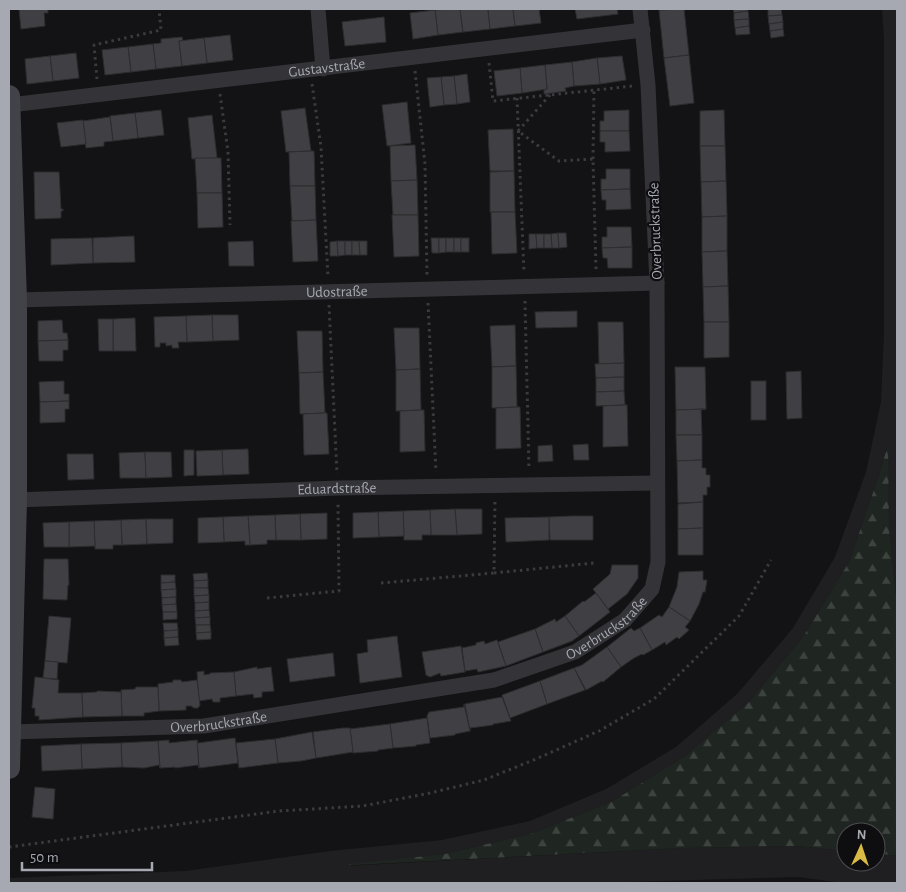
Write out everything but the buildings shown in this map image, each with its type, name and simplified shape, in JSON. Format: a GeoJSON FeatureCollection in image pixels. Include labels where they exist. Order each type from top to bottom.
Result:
{"type":"FeatureCollection","features":[{"type":"Feature","properties":{"kind":"main road"},"geometry":{"type":"LineString","coordinates":[[9,100],[10,183],[16,300],[16,500],[9,768]]}},
{"type":"Feature","properties":{"kind":"street"},"geometry":{"type":"LineString","coordinates":[[317,70],[318,9]]}},
{"type":"Feature","properties":{"kind":"street","name":"Overbruckstraße"},"geometry":{"type":"LineString","coordinates":[[11,732],[204,726],[494,680],[575,652],[625,620],[652,590],[658,562],[657,283],[648,84],[640,9]]}},
{"type":"Feature","properties":{"kind":"street","name":"Gustavstraße"},"geometry":{"type":"LineString","coordinates":[[9,100],[99,95],[643,30]]}},
{"type":"Feature","properties":{"kind":"street","name":"Udostraße"},"geometry":{"type":"LineString","coordinates":[[16,300],[657,283]]}},
{"type":"Feature","properties":{"kind":"street","name":"Eduardstraße"},"geometry":{"type":"LineString","coordinates":[[16,500],[338,488],[657,483]]}},
{"type":"Feature","properties":{"kind":"path"},"geometry":{"type":"LineString","coordinates":[[99,95],[94,45],[161,30],[159,9]]}},
{"type":"Feature","properties":{"kind":"path"},"geometry":{"type":"LineString","coordinates":[[487,50],[493,101],[648,84]]}},
{"type":"Feature","properties":{"kind":"path"},"geometry":{"type":"LineString","coordinates":[[267,598],[339,591],[338,488],[317,70]]}},
{"type":"Feature","properties":{"kind":"path"},"geometry":{"type":"LineString","coordinates":[[218,81],[228,152],[230,225]]}},
{"type":"Feature","properties":{"kind":"path"},"geometry":{"type":"LineString","coordinates":[[594,90],[593,159],[596,285]]}},
{"type":"Feature","properties":{"kind":"path"},"geometry":{"type":"LineString","coordinates":[[550,95],[518,131],[559,161],[593,159]]}},
{"type":"Feature","properties":{"kind":"path"},"geometry":{"type":"LineString","coordinates":[[494,573],[495,485]]}},
{"type":"Feature","properties":{"kind":"path"},"geometry":{"type":"LineString","coordinates":[[9,847],[279,811],[363,806],[484,780],[536,760],[599,731],[654,699],[739,616],[771,560]]}},
{"type":"Feature","properties":{"kind":"path"},"geometry":{"type":"LineString","coordinates":[[381,582],[594,563]]}},
{"type":"Feature","properties":{"kind":"shaded area"},"geometry":{"type":"Polygon","coordinates":[[[882,9],[897,9],[897,607],[889,528],[887,446],[849,562],[803,637],[748,703],[685,756],[613,801],[533,833],[445,854],[344,866],[683,848],[798,846],[836,850],[836,872],[886,872],[886,854],[897,856],[897,883],[843,883],[798,877],[594,883],[9,883],[9,878],[185,871],[330,851],[442,840],[530,821],[606,789],[676,747],[738,693],[793,628],[835,557],[866,472],[881,402],[884,332],[884,39],[882,9]]]}},
{"type":"Feature","properties":{"kind":"green space"},"geometry":{"type":"Polygon","coordinates":[[[888,444],[889,528],[897,607],[897,856],[886,854],[886,822],[836,822],[836,850],[798,846],[683,848],[334,866],[445,854],[533,833],[613,801],[685,756],[748,703],[803,637],[849,562],[888,444]]]}}]}
